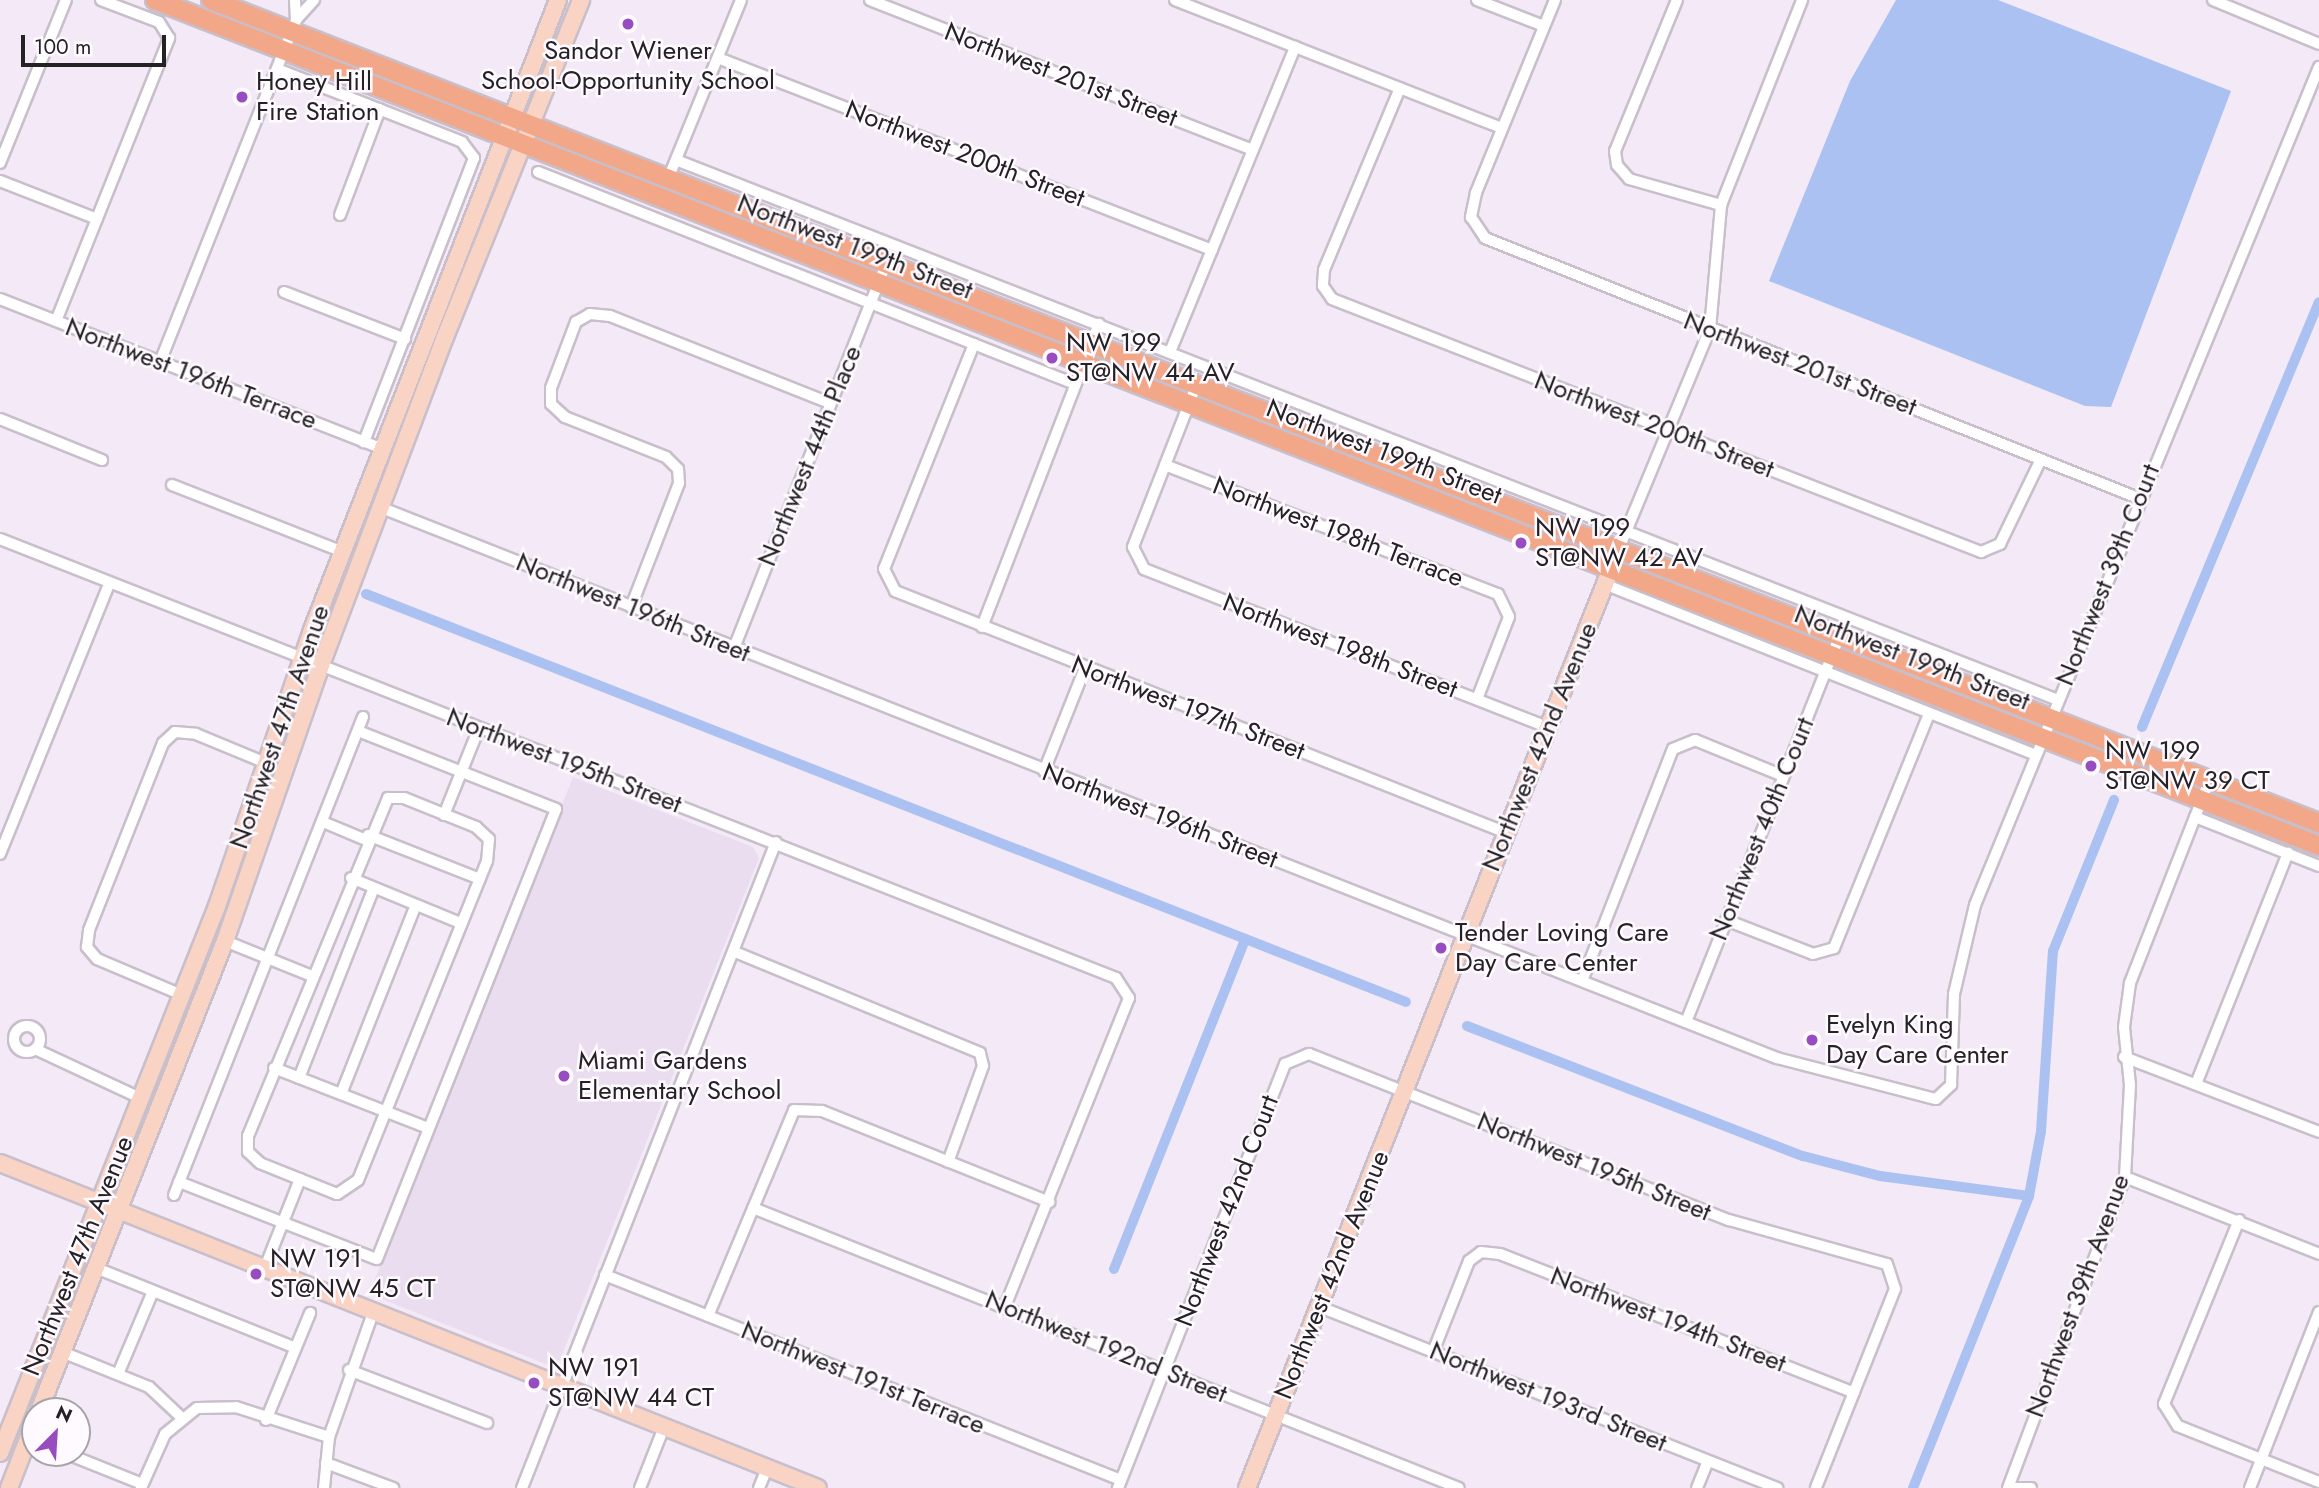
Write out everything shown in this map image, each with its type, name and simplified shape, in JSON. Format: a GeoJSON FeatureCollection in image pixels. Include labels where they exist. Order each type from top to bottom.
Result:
{"type":"FeatureCollection","features":[{"type":"Feature","properties":{"kind":"main road","name":"Northwest 199th Street"},"geometry":{"type":"LineString","coordinates":[[155,0],[522,146],[1189,404],[1607,577],[1831,656],[2042,737],[2198,808],[2319,846]]}},
{"type":"Feature","properties":{"kind":"main road","name":"Northwest 199th Street"},"geometry":{"type":"LineString","coordinates":[[211,0],[294,26],[530,126],[2319,824]]}},
{"type":"Feature","properties":{"kind":"main road","name":"Northwest 47th Avenue"},"geometry":{"type":"LineString","coordinates":[[0,1453],[217,906],[302,658],[510,117],[558,0]]}},
{"type":"Feature","properties":{"kind":"main road","name":"Northwest 47th Avenue"},"geometry":{"type":"LineString","coordinates":[[44,1397],[225,941],[321,665],[581,0]]}},
{"type":"Feature","properties":{"kind":"main road"},"geometry":{"type":"LineString","coordinates":[[383,449],[394,476]]}},
{"type":"Feature","properties":{"kind":"main road","name":"Northwest 42nd Avenue"},"geometry":{"type":"LineString","coordinates":[[1247,1488],[1618,551]]}},
{"type":"Feature","properties":{"kind":"main road"},"geometry":{"type":"LineString","coordinates":[[217,906],[225,941]]}},
{"type":"Feature","properties":{"kind":"main road"},"geometry":{"type":"LineString","coordinates":[[181,995],[192,1026]]}},
{"type":"Feature","properties":{"kind":"main road"},"geometry":{"type":"LineString","coordinates":[[0,1163],[117,1213],[818,1488]]}},
{"type":"Feature","properties":{"kind":"main road"},"geometry":{"type":"LineString","coordinates":[[9,1488],[21,1462]]}},
{"type":"Feature","properties":{"kind":"street"},"geometry":{"type":"LineString","coordinates":[[0,163],[66,0]]}},
{"type":"Feature","properties":{"kind":"street"},"geometry":{"type":"LineString","coordinates":[[56,321],[169,38],[159,22],[101,0]]}},
{"type":"Feature","properties":{"kind":"street"},"geometry":{"type":"LineString","coordinates":[[294,26],[295,0]]}},
{"type":"Feature","properties":{"kind":"street"},"geometry":{"type":"LineString","coordinates":[[160,362],[294,26],[314,0]]}},
{"type":"Feature","properties":{"kind":"street"},"geometry":{"type":"LineString","coordinates":[[668,179],[741,0]]}},
{"type":"Feature","properties":{"kind":"street","name":"Northwest 201st Street"},"geometry":{"type":"LineString","coordinates":[[870,0],[1253,150]]}},
{"type":"Feature","properties":{"kind":"street"},"geometry":{"type":"LineString","coordinates":[[1175,0],[1502,128],[1555,0]]}},
{"type":"Feature","properties":{"kind":"street"},"geometry":{"type":"LineString","coordinates":[[1477,0],[1544,26]]}},
{"type":"Feature","properties":{"kind":"street"},"geometry":{"type":"LineString","coordinates":[[1677,0],[1615,151],[1617,165],[1629,178],[1721,205]]}},
{"type":"Feature","properties":{"kind":"street","name":"Northwest 42nd Avenue"},"geometry":{"type":"LineString","coordinates":[[1618,551],[1710,329],[1721,205],[1802,0]]}},
{"type":"Feature","properties":{"kind":"street"},"geometry":{"type":"LineString","coordinates":[[2213,0],[2319,44]]}},
{"type":"Feature","properties":{"kind":"street"},"geometry":{"type":"LineString","coordinates":[[1170,352],[1295,47]]}},
{"type":"Feature","properties":{"kind":"street","name":"Northwest 200th Street"},"geometry":{"type":"LineString","coordinates":[[718,58],[1212,250]]}},
{"type":"Feature","properties":{"kind":"street","name":"Northwest 39th Court"},"geometry":{"type":"LineString","coordinates":[[1944,1095],[1953,1074],[1954,993],[1963,946],[2042,737],[2138,498],[2319,67]]}},
{"type":"Feature","properties":{"kind":"street"},"geometry":{"type":"LineString","coordinates":[[277,69],[462,142],[473,153],[473,167],[364,442]]}},
{"type":"Feature","properties":{"kind":"street","name":"Northwest 200th Street"},"geometry":{"type":"LineString","coordinates":[[1400,88],[1324,270],[1323,286],[1332,299],[1981,552],[1992,550],[2041,459]]}},
{"type":"Feature","properties":{"kind":"street"},"geometry":{"type":"LineString","coordinates":[[340,215],[380,109]]}},
{"type":"Feature","properties":{"kind":"street","name":"Northwest 201st Street"},"geometry":{"type":"LineString","coordinates":[[1502,128],[1471,217],[1496,244],[2138,498]]}},
{"type":"Feature","properties":{"kind":"street"},"geometry":{"type":"LineString","coordinates":[[676,160],[2058,699]]}},
{"type":"Feature","properties":{"kind":"street"},"geometry":{"type":"LineString","coordinates":[[538,172],[1075,384]]}},
{"type":"Feature","properties":{"kind":"street"},"geometry":{"type":"LineString","coordinates":[[0,181],[97,219]]}},
{"type":"Feature","properties":{"kind":"street","name":"Northwest 44th Place"},"geometry":{"type":"LineString","coordinates":[[733,648],[886,264]]}},
{"type":"Feature","properties":{"kind":"street"},"geometry":{"type":"LineString","coordinates":[[284,292],[405,339]]}},
{"type":"Feature","properties":{"kind":"street","name":"Northwest 196th Terrace"},"geometry":{"type":"LineString","coordinates":[[0,299],[383,449]]}},
{"type":"Feature","properties":{"kind":"street"},"geometry":{"type":"LineString","coordinates":[[631,607],[679,483],[678,469],[666,457],[565,417],[551,404],[551,388],[576,322],[590,314],[830,403]]}},
{"type":"Feature","properties":{"kind":"street"},"geometry":{"type":"LineString","coordinates":[[982,627],[1099,324]]}},
{"type":"Feature","properties":{"kind":"street","name":"Northwest 197th Street"},"geometry":{"type":"LineString","coordinates":[[974,344],[884,569],[895,590],[1085,668],[1507,833]]}},
{"type":"Feature","properties":{"kind":"street"},"geometry":{"type":"LineString","coordinates":[[1165,465],[1196,386]]}},
{"type":"Feature","properties":{"kind":"street"},"geometry":{"type":"LineString","coordinates":[[0,419],[102,460]]}},
{"type":"Feature","properties":{"kind":"street","name":"Northwest 198th Street"},"geometry":{"type":"LineString","coordinates":[[1165,465],[1133,547],[1136,559],[1144,569],[1549,728]]}},
{"type":"Feature","properties":{"kind":"street","name":"Northwest 198th Terrace"},"geometry":{"type":"LineString","coordinates":[[1165,465],[1498,594],[1507,605],[1509,617],[1477,699]]}},
{"type":"Feature","properties":{"kind":"street"},"geometry":{"type":"LineString","coordinates":[[172,485],[343,552]]}},
{"type":"Feature","properties":{"kind":"street","name":"Northwest 196th Street"},"geometry":{"type":"LineString","coordinates":[[382,508],[1686,1022],[1860,1084],[1923,1098],[1944,1095]]}},
{"type":"Feature","properties":{"kind":"street"},"geometry":{"type":"LineString","coordinates":[[0,553],[2,540]]}},
{"type":"Feature","properties":{"kind":"street","name":"Northwest 195th Street"},"geometry":{"type":"LineString","coordinates":[[2,540],[478,728],[776,842],[1126,987],[1129,998],[1050,1202]]}},
{"type":"Feature","properties":{"kind":"street"},"geometry":{"type":"LineString","coordinates":[[1607,577],[1824,673],[2035,755]]}},
{"type":"Feature","properties":{"kind":"street"},"geometry":{"type":"LineString","coordinates":[[0,854],[110,582]]}},
{"type":"Feature","properties":{"kind":"street","name":"Northwest 40th Court"},"geometry":{"type":"LineString","coordinates":[[1686,1022],[1839,637]]}},
{"type":"Feature","properties":{"kind":"street"},"geometry":{"type":"LineString","coordinates":[[1044,771],[1085,668]]}},
{"type":"Feature","properties":{"kind":"street"},"geometry":{"type":"LineString","coordinates":[[1726,920],[1813,954],[1825,952],[1840,940],[1929,714]]}},
{"type":"Feature","properties":{"kind":"street"},"geometry":{"type":"LineString","coordinates":[[174,1195],[363,717]]}},
{"type":"Feature","properties":{"kind":"street"},"geometry":{"type":"LineString","coordinates":[[444,815],[478,728]]}},
{"type":"Feature","properties":{"kind":"street"},"geometry":{"type":"LineString","coordinates":[[179,1182],[377,1259],[556,809],[358,731]]}},
{"type":"Feature","properties":{"kind":"street"},"geometry":{"type":"LineString","coordinates":[[181,995],[97,959],[87,947],[163,743],[175,732],[196,734],[266,763]]}},
{"type":"Feature","properties":{"kind":"street"},"geometry":{"type":"LineString","coordinates":[[1581,981],[1673,749],[1682,742],[1695,740],[1783,776]]}},
{"type":"Feature","properties":{"kind":"street","name":"Northwest 39th Avenue"},"geometry":{"type":"LineString","coordinates":[[2008,1488],[2124,1177],[2130,1085],[2124,1057],[2130,983],[2209,781]]}},
{"type":"Feature","properties":{"kind":"street"},"geometry":{"type":"LineString","coordinates":[[388,798],[444,815],[489,839],[479,881],[386,1112],[351,1190],[337,1194],[300,1179],[248,1152],[274,1068],[367,837],[388,798]]}},
{"type":"Feature","properties":{"kind":"street"},"geometry":{"type":"LineString","coordinates":[[2198,808],[2319,866]]}},
{"type":"Feature","properties":{"kind":"street"},"geometry":{"type":"LineString","coordinates":[[323,822],[479,881]]}},
{"type":"Feature","properties":{"kind":"street"},"geometry":{"type":"LineString","coordinates":[[522,1488],[776,842]]}},
{"type":"Feature","properties":{"kind":"street"},"geometry":{"type":"LineString","coordinates":[[2196,1084],[2288,853]]}},
{"type":"Feature","properties":{"kind":"street"},"geometry":{"type":"LineString","coordinates":[[351,878],[460,923]]}},
{"type":"Feature","properties":{"kind":"street"},"geometry":{"type":"LineString","coordinates":[[299,1078],[374,888]]}},
{"type":"Feature","properties":{"kind":"street"},"geometry":{"type":"LineString","coordinates":[[341,1094],[416,905]]}},
{"type":"Feature","properties":{"kind":"street"},"geometry":{"type":"LineString","coordinates":[[225,941],[312,976]]}},
{"type":"Feature","properties":{"kind":"street"},"geometry":{"type":"LineString","coordinates":[[735,952],[979,1053],[983,1066],[947,1162]]}},
{"type":"Feature","properties":{"kind":"street"},"geometry":{"type":"LineString","coordinates":[[35,1049],[140,1098]]}},
{"type":"Feature","properties":{"kind":"street","name":"Northwest 195th Street"},"geometry":{"type":"LineString","coordinates":[[1296,1054],[1406,1092],[1729,1220],[1875,1259],[1894,1272],[1895,1289],[1854,1393]]}},
{"type":"Feature","properties":{"kind":"street","name":"Northwest 42nd Court"},"geometry":{"type":"LineString","coordinates":[[1120,1484],[1285,1064],[1296,1054]]}},
{"type":"Feature","properties":{"kind":"street"},"geometry":{"type":"LineString","coordinates":[[2124,1057],[2319,1132]]}},
{"type":"Feature","properties":{"kind":"street"},"geometry":{"type":"LineString","coordinates":[[274,1068],[428,1128]]}},
{"type":"Feature","properties":{"kind":"street"},"geometry":{"type":"LineString","coordinates":[[708,1316],[777,1143],[794,1110],[822,1111],[1050,1202],[1005,1307]]}},
{"type":"Feature","properties":{"kind":"street"},"geometry":{"type":"LineString","coordinates":[[2124,1177],[2239,1220],[2319,1254]]}},
{"type":"Feature","properties":{"kind":"street"},"geometry":{"type":"LineString","coordinates":[[264,1270],[300,1179]]}},
{"type":"Feature","properties":{"kind":"street","name":"Northwest 192nd Street"},"geometry":{"type":"LineString","coordinates":[[752,1208],[1459,1488]]}},
{"type":"Feature","properties":{"kind":"street"},"geometry":{"type":"LineString","coordinates":[[2239,1220],[2164,1404],[2170,1418],[2262,1460],[2319,1482]]}},
{"type":"Feature","properties":{"kind":"street","name":"Northwest 194th Street"},"geometry":{"type":"LineString","coordinates":[[1433,1352],[1469,1261],[1480,1252],[1500,1254],[1854,1393]]}},
{"type":"Feature","properties":{"kind":"street"},"geometry":{"type":"LineString","coordinates":[[96,1268],[296,1348]]}},
{"type":"Feature","properties":{"kind":"street","name":"Northwest 191st Terrace"},"geometry":{"type":"LineString","coordinates":[[605,1275],[1120,1484]]}},
{"type":"Feature","properties":{"kind":"street"},"geometry":{"type":"LineString","coordinates":[[118,1374],[153,1291]]}},
{"type":"Feature","properties":{"kind":"street","name":"Northwest 193rd Street"},"geometry":{"type":"LineString","coordinates":[[1320,1307],[1777,1488]]}},
{"type":"Feature","properties":{"kind":"street"},"geometry":{"type":"LineString","coordinates":[[2249,1488],[2319,1312]]}},
{"type":"Feature","properties":{"kind":"street"},"geometry":{"type":"LineString","coordinates":[[266,1420],[310,1313]]}},
{"type":"Feature","properties":{"kind":"street"},"geometry":{"type":"LineString","coordinates":[[324,1488],[329,1437],[349,1370],[373,1313]]}},
{"type":"Feature","properties":{"kind":"street"},"geometry":{"type":"LineString","coordinates":[[62,1352],[164,1395],[181,1417]]}},
{"type":"Feature","properties":{"kind":"street"},"geometry":{"type":"LineString","coordinates":[[349,1370],[487,1423]]}},
{"type":"Feature","properties":{"kind":"street"},"geometry":{"type":"LineString","coordinates":[[1816,1488],[1854,1393]]}},
{"type":"Feature","properties":{"kind":"street"},"geometry":{"type":"LineString","coordinates":[[91,1464],[141,1486],[158,1446],[181,1417],[217,1404],[329,1437]]}},
{"type":"Feature","properties":{"kind":"street"},"geometry":{"type":"LineString","coordinates":[[640,1488],[664,1427]]}},
{"type":"Feature","properties":{"kind":"street"},"geometry":{"type":"LineString","coordinates":[[1697,1488],[1708,1461]]}},
{"type":"Feature","properties":{"kind":"street"},"geometry":{"type":"LineString","coordinates":[[326,1463],[393,1488]]}},
{"type":"Feature","properties":{"kind":"street"},"geometry":{"type":"LineString","coordinates":[[759,1488],[767,1468]]}},
{"type":"Feature","properties":{"kind":"street"},"geometry":{"type":"LineString","coordinates":[[2014,1488],[2031,1488]]}},
{"type":"Feature","properties":{"kind":"shaded area","name":"Miami Gardens Elementary School"},"geometry":{"type":"Polygon","coordinates":[[[573,777],[753,847],[759,858],[560,1360],[548,1365],[369,1294],[573,777]]]}},
{"type":"Feature","properties":{"kind":"water"},"geometry":{"type":"Polygon","coordinates":[[[1896,0],[1998,0],[2231,91],[2111,407],[2085,406],[1769,281],[1850,81],[1896,0]]]}},
{"type":"Feature","properties":{"kind":"waterway"},"geometry":{"type":"LineString","coordinates":[[2142,727],[2319,302]]}},
{"type":"Feature","properties":{"kind":"waterway"},"geometry":{"type":"LineString","coordinates":[[366,594],[1406,1002]]}},
{"type":"Feature","properties":{"kind":"waterway"},"geometry":{"type":"LineString","coordinates":[[1913,1488],[2029,1196],[2041,1131],[2053,951],[2114,800]]}},
{"type":"Feature","properties":{"kind":"waterway"},"geometry":{"type":"LineString","coordinates":[[1114,1269],[1245,939]]}},
{"type":"Feature","properties":{"kind":"waterway"},"geometry":{"type":"LineString","coordinates":[[1467,1026],[1803,1156],[1880,1176],[2029,1196]]}},
{"type":"Feature","properties":{"kind":"place","name":"Sandor Wiener School-Opportunity School"},"geometry":{"type":"Point","coordinates":[628,24]}},
{"type":"Feature","properties":{"kind":"place","name":"Honey Hill Fire Station"},"geometry":{"type":"Point","coordinates":[242,97]}},
{"type":"Feature","properties":{"kind":"place","name":"NW 199 ST@NW 44 AV"},"geometry":{"type":"Point","coordinates":[1052,358]}},
{"type":"Feature","properties":{"kind":"place","name":"NW 199 ST@NW 42 AV"},"geometry":{"type":"Point","coordinates":[1521,543]}},
{"type":"Feature","properties":{"kind":"place","name":"NW 199 ST@NW 39 CT"},"geometry":{"type":"Point","coordinates":[2091,766]}},
{"type":"Feature","properties":{"kind":"place","name":"Tender Loving Care Day Care Center"},"geometry":{"type":"Point","coordinates":[1441,948]}},
{"type":"Feature","properties":{"kind":"place","name":"Evelyn King Day Care Center"},"geometry":{"type":"Point","coordinates":[1812,1040]}},
{"type":"Feature","properties":{"kind":"place","name":"Miami Gardens Elementary School"},"geometry":{"type":"Point","coordinates":[564,1076]}},
{"type":"Feature","properties":{"kind":"place","name":"NW 191 ST@NW 45 CT"},"geometry":{"type":"Point","coordinates":[256,1274]}},
{"type":"Feature","properties":{"kind":"place","name":"NW 191 ST@NW 44 CT"},"geometry":{"type":"Point","coordinates":[534,1383]}}]}
